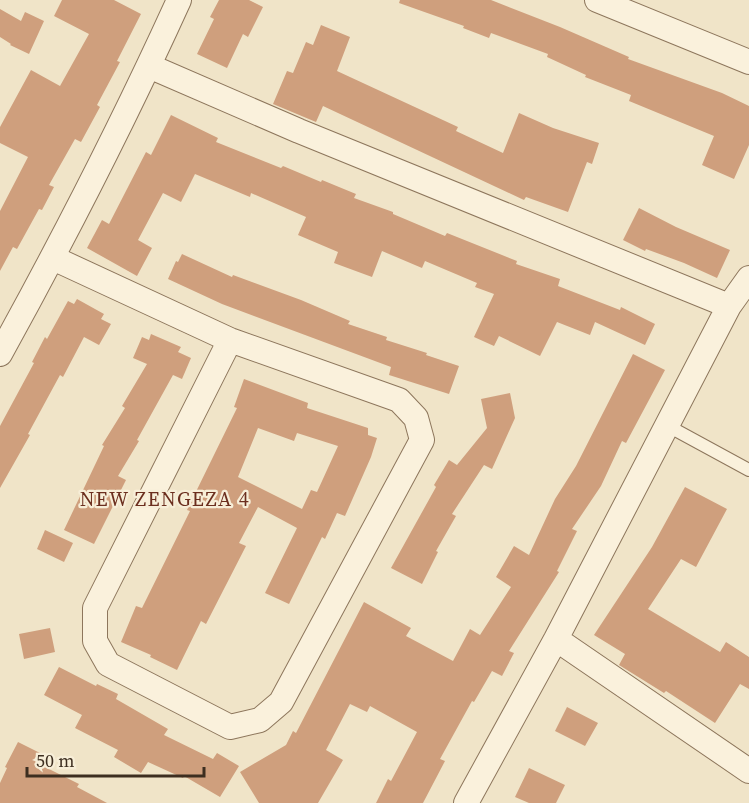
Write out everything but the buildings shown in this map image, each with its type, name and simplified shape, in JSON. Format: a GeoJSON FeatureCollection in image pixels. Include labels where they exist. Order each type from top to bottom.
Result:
{"type":"FeatureCollection","features":[{"type":"Feature","properties":{"kind":"street"},"geometry":{"type":"LineString","coordinates":[[0,354],[53,258],[149,66],[179,0]]}},
{"type":"Feature","properties":{"kind":"street"},"geometry":{"type":"LineString","coordinates":[[597,0],[749,62]]}},
{"type":"Feature","properties":{"kind":"street"},"geometry":{"type":"LineString","coordinates":[[149,66],[299,131],[729,306]]}},
{"type":"Feature","properties":{"kind":"street"},"geometry":{"type":"LineString","coordinates":[[53,258],[230,340],[399,400],[416,418],[422,440],[281,702],[260,720],[230,727],[108,664],[95,641],[95,608],[230,340]]}},
{"type":"Feature","properties":{"kind":"street"},"geometry":{"type":"LineString","coordinates":[[466,803],[556,639],[729,306],[749,278]]}},
{"type":"Feature","properties":{"kind":"street"},"geometry":{"type":"LineString","coordinates":[[556,639],[749,771]]}},
{"type":"Feature","properties":{"kind":"lane"},"geometry":{"type":"LineString","coordinates":[[668,426],[749,470]]}},
{"type":"Feature","properties":{"kind":"district","name":"NEW ZENGEZA 4"},"geometry":{"type":"Point","coordinates":[165,499]}}]}
